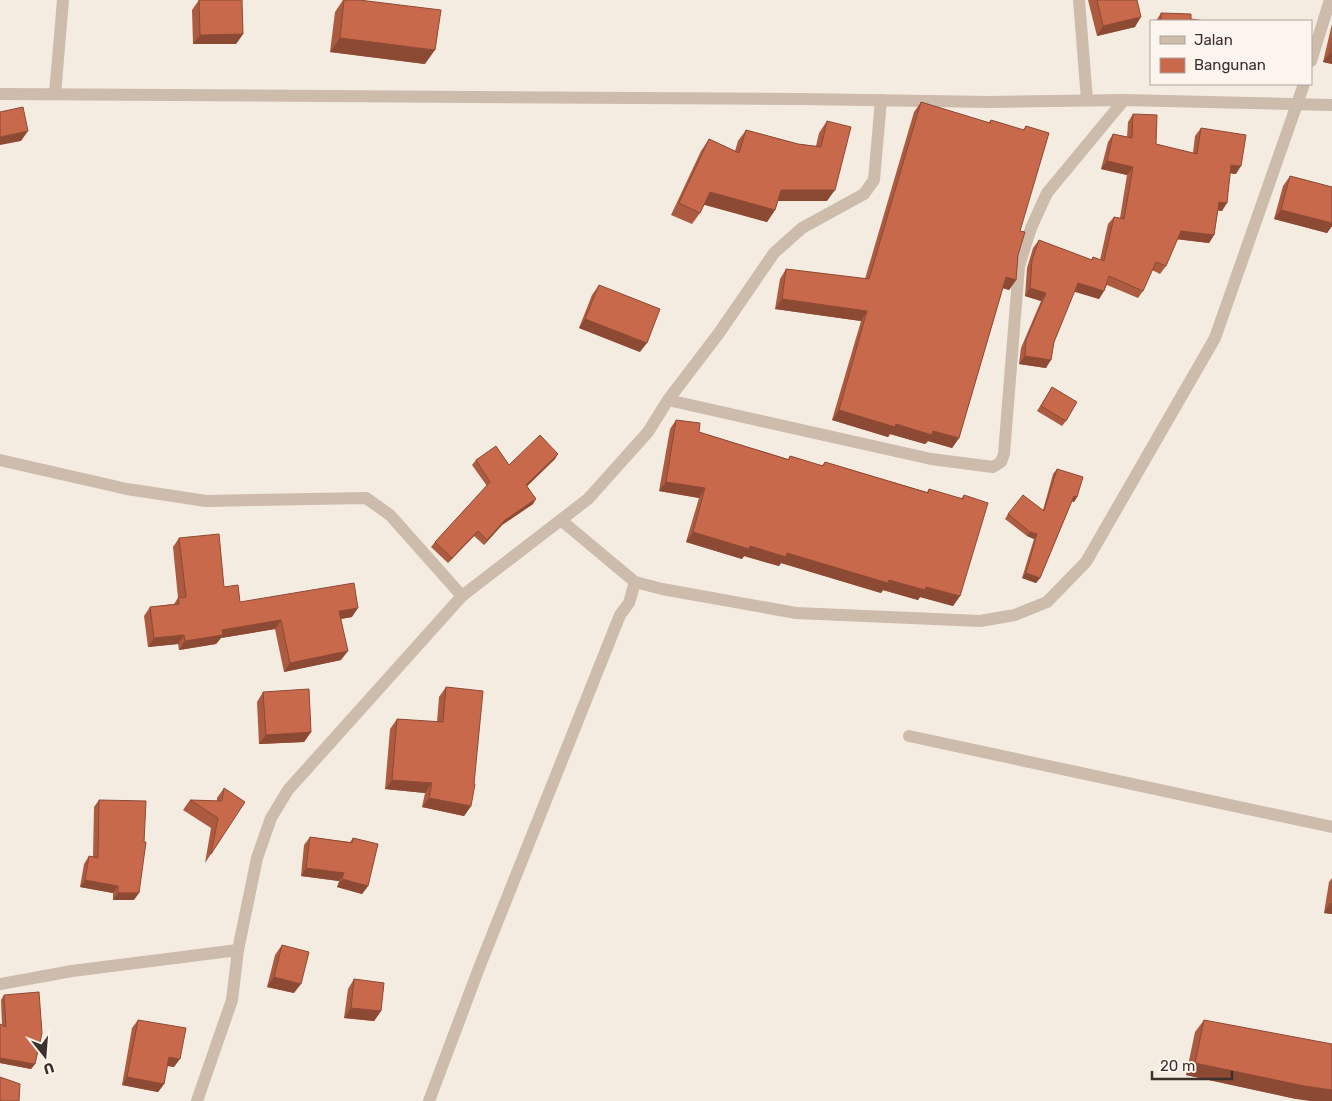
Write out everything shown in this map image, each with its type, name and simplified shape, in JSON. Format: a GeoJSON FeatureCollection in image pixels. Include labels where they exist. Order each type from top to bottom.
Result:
{"type":"FeatureCollection","features":[{"type":"Feature","properties":{"kind":"street"},"geometry":{"type":"LineString","coordinates":[[55,94],[63,0]]}},
{"type":"Feature","properties":{"kind":"street"},"geometry":{"type":"LineString","coordinates":[[1078,0],[1087,100]]}},
{"type":"Feature","properties":{"kind":"street"},"geometry":{"type":"LineString","coordinates":[[1312,58],[1330,0]]}},
{"type":"Feature","properties":{"kind":"street"},"geometry":{"type":"LineString","coordinates":[[562,521],[635,582],[662,589],[796,613],[980,621],[1015,615],[1047,602],[1086,562],[1215,338],[1304,85]]}},
{"type":"Feature","properties":{"kind":"street"},"geometry":{"type":"LineString","coordinates":[[0,94],[990,102],[1124,100],[1332,105]]}},
{"type":"Feature","properties":{"kind":"street"},"geometry":{"type":"LineString","coordinates":[[197,1101],[232,1000],[238,950],[257,858],[271,818],[288,790],[462,596],[562,521],[588,499],[648,432],[668,400],[719,333],[774,254],[802,228],[864,194],[874,180],[881,100]]}},
{"type":"Feature","properties":{"kind":"street"},"geometry":{"type":"LineString","coordinates":[[668,400],[931,459],[993,467],[1001,462],[1004,454],[1019,266],[1031,228],[1047,193],[1124,100]]}},
{"type":"Feature","properties":{"kind":"street"},"geometry":{"type":"LineString","coordinates":[[0,460],[127,489],[206,501],[366,498],[390,515],[462,596]]}},
{"type":"Feature","properties":{"kind":"street"},"geometry":{"type":"LineString","coordinates":[[429,1101],[479,968],[616,624],[629,604],[635,582]]}},
{"type":"Feature","properties":{"kind":"street"},"geometry":{"type":"LineString","coordinates":[[909,736],[1332,827]]}},
{"type":"Feature","properties":{"kind":"street"},"geometry":{"type":"LineString","coordinates":[[0,984],[72,971],[238,950]]}},
{"type":"Feature","properties":{"kind":"building"},"geometry":{"type":"Polygon","coordinates":[[[199,0],[242,0],[243,34],[200,35],[199,0]]]}},
{"type":"Feature","properties":{"kind":"building"},"geometry":{"type":"Polygon","coordinates":[[[344,0],[359,0],[441,10],[435,50],[340,38],[344,0]]]}},
{"type":"Feature","properties":{"kind":"building"},"geometry":{"type":"Polygon","coordinates":[[[1097,0],[1137,0],[1141,17],[1103,26],[1097,0]]]}},
{"type":"Feature","properties":{"kind":"building"},"geometry":{"type":"Polygon","coordinates":[[[1161,13],[1191,14],[1191,19],[1198,20],[1161,20],[1161,13]]]}},
{"type":"Feature","properties":{"kind":"building"},"geometry":{"type":"Polygon","coordinates":[[[921,102],[990,123],[991,120],[1024,130],[1026,126],[1049,133],[1020,231],[1025,232],[1018,255],[1016,280],[1006,277],[959,438],[933,431],[932,435],[896,424],[895,427],[839,410],[867,311],[782,299],[786,269],[869,279],[921,102]]]}},
{"type":"Feature","properties":{"kind":"building"},"geometry":{"type":"Polygon","coordinates":[[[23,107],[28,131],[0,137],[0,112],[23,107]]]}},
{"type":"Feature","properties":{"kind":"building"},"geometry":{"type":"Polygon","coordinates":[[[1133,114],[1157,115],[1156,144],[1197,154],[1201,128],[1246,135],[1241,166],[1231,165],[1227,203],[1219,202],[1214,235],[1181,231],[1166,266],[1156,262],[1143,291],[1109,276],[1104,291],[1078,283],[1054,342],[1051,360],[1025,356],[1026,340],[1046,293],[1030,288],[1032,260],[1039,240],[1092,260],[1093,257],[1104,261],[1114,217],[1124,219],[1133,167],[1107,161],[1113,134],[1132,138],[1133,114]]]}},
{"type":"Feature","properties":{"kind":"building"},"geometry":{"type":"Polygon","coordinates":[[[827,121],[851,127],[835,190],[781,190],[775,210],[710,192],[700,213],[679,203],[709,139],[739,153],[746,130],[798,144],[821,147],[827,121]]]}},
{"type":"Feature","properties":{"kind":"building"},"geometry":{"type":"Polygon","coordinates":[[[1290,176],[1332,187],[1332,223],[1281,210],[1290,176]]]}},
{"type":"Feature","properties":{"kind":"building"},"geometry":{"type":"Polygon","coordinates":[[[599,285],[660,309],[647,343],[585,319],[599,285]]]}},
{"type":"Feature","properties":{"kind":"building"},"geometry":{"type":"Polygon","coordinates":[[[1052,387],[1077,402],[1066,421],[1041,406],[1052,387]]]}},
{"type":"Feature","properties":{"kind":"building"},"geometry":{"type":"Polygon","coordinates":[[[676,420],[700,423],[699,432],[789,460],[790,456],[823,466],[825,462],[928,493],[929,489],[963,499],[964,495],[988,503],[960,596],[926,587],[925,590],[889,580],[888,583],[787,553],[786,557],[750,546],[749,549],[693,532],[705,488],[666,482],[676,420]]]}},
{"type":"Feature","properties":{"kind":"building"},"geometry":{"type":"Polygon","coordinates":[[[540,435],[558,454],[526,485],[536,499],[505,520],[487,540],[478,531],[452,558],[435,542],[490,482],[476,460],[496,446],[509,465],[540,435]]]}},
{"type":"Feature","properties":{"kind":"building"},"geometry":{"type":"Polygon","coordinates":[[[1057,469],[1083,477],[1077,497],[1074,496],[1040,578],[1026,573],[1037,534],[1030,532],[1008,514],[1023,495],[1044,511],[1057,469]]]}},
{"type":"Feature","properties":{"kind":"building"},"geometry":{"type":"Polygon","coordinates":[[[219,534],[224,587],[238,585],[240,602],[354,583],[358,608],[339,611],[348,651],[290,663],[281,620],[222,630],[223,635],[185,641],[184,635],[154,638],[150,607],[179,604],[178,598],[186,597],[179,538],[219,534]]]}},
{"type":"Feature","properties":{"kind":"building"},"geometry":{"type":"Polygon","coordinates":[[[446,687],[483,691],[475,784],[471,806],[429,798],[432,783],[392,780],[397,719],[443,722],[446,687]]]}},
{"type":"Feature","properties":{"kind":"building"},"geometry":{"type":"Polygon","coordinates":[[[309,689],[311,732],[266,735],[263,692],[309,689]]]}},
{"type":"Feature","properties":{"kind":"building"},"geometry":{"type":"Polygon","coordinates":[[[224,788],[245,802],[211,854],[218,818],[190,800],[222,801],[224,788]]]}},
{"type":"Feature","properties":{"kind":"building"},"geometry":{"type":"Polygon","coordinates":[[[99,800],[146,801],[144,842],[146,842],[139,893],[118,893],[118,886],[85,880],[89,856],[98,858],[99,800]]]}},
{"type":"Feature","properties":{"kind":"building"},"geometry":{"type":"Polygon","coordinates":[[[310,837],[352,843],[353,838],[378,844],[368,886],[342,879],[344,873],[306,868],[310,837]]]}},
{"type":"Feature","properties":{"kind":"building"},"geometry":{"type":"Polygon","coordinates":[[[282,945],[309,952],[301,984],[274,977],[282,945]]]}},
{"type":"Feature","properties":{"kind":"building"},"geometry":{"type":"Polygon","coordinates":[[[354,979],[384,983],[381,1011],[351,1008],[354,979]]]}},
{"type":"Feature","properties":{"kind":"building"},"geometry":{"type":"Polygon","coordinates":[[[39,992],[42,1033],[35,1064],[0,1058],[0,1024],[6,1027],[4,995],[39,992]]]}},
{"type":"Feature","properties":{"kind":"building"},"geometry":{"type":"Polygon","coordinates":[[[138,1020],[186,1028],[180,1059],[169,1057],[164,1084],[127,1077],[138,1020]]]}},
{"type":"Feature","properties":{"kind":"building"},"geometry":{"type":"Polygon","coordinates":[[[1204,1020],[1332,1044],[1332,1090],[1195,1063],[1204,1020]]]}},
{"type":"Feature","properties":{"kind":"building"},"geometry":{"type":"Polygon","coordinates":[[[0,1077],[20,1084],[19,1101],[0,1101],[0,1077]]]}}]}
